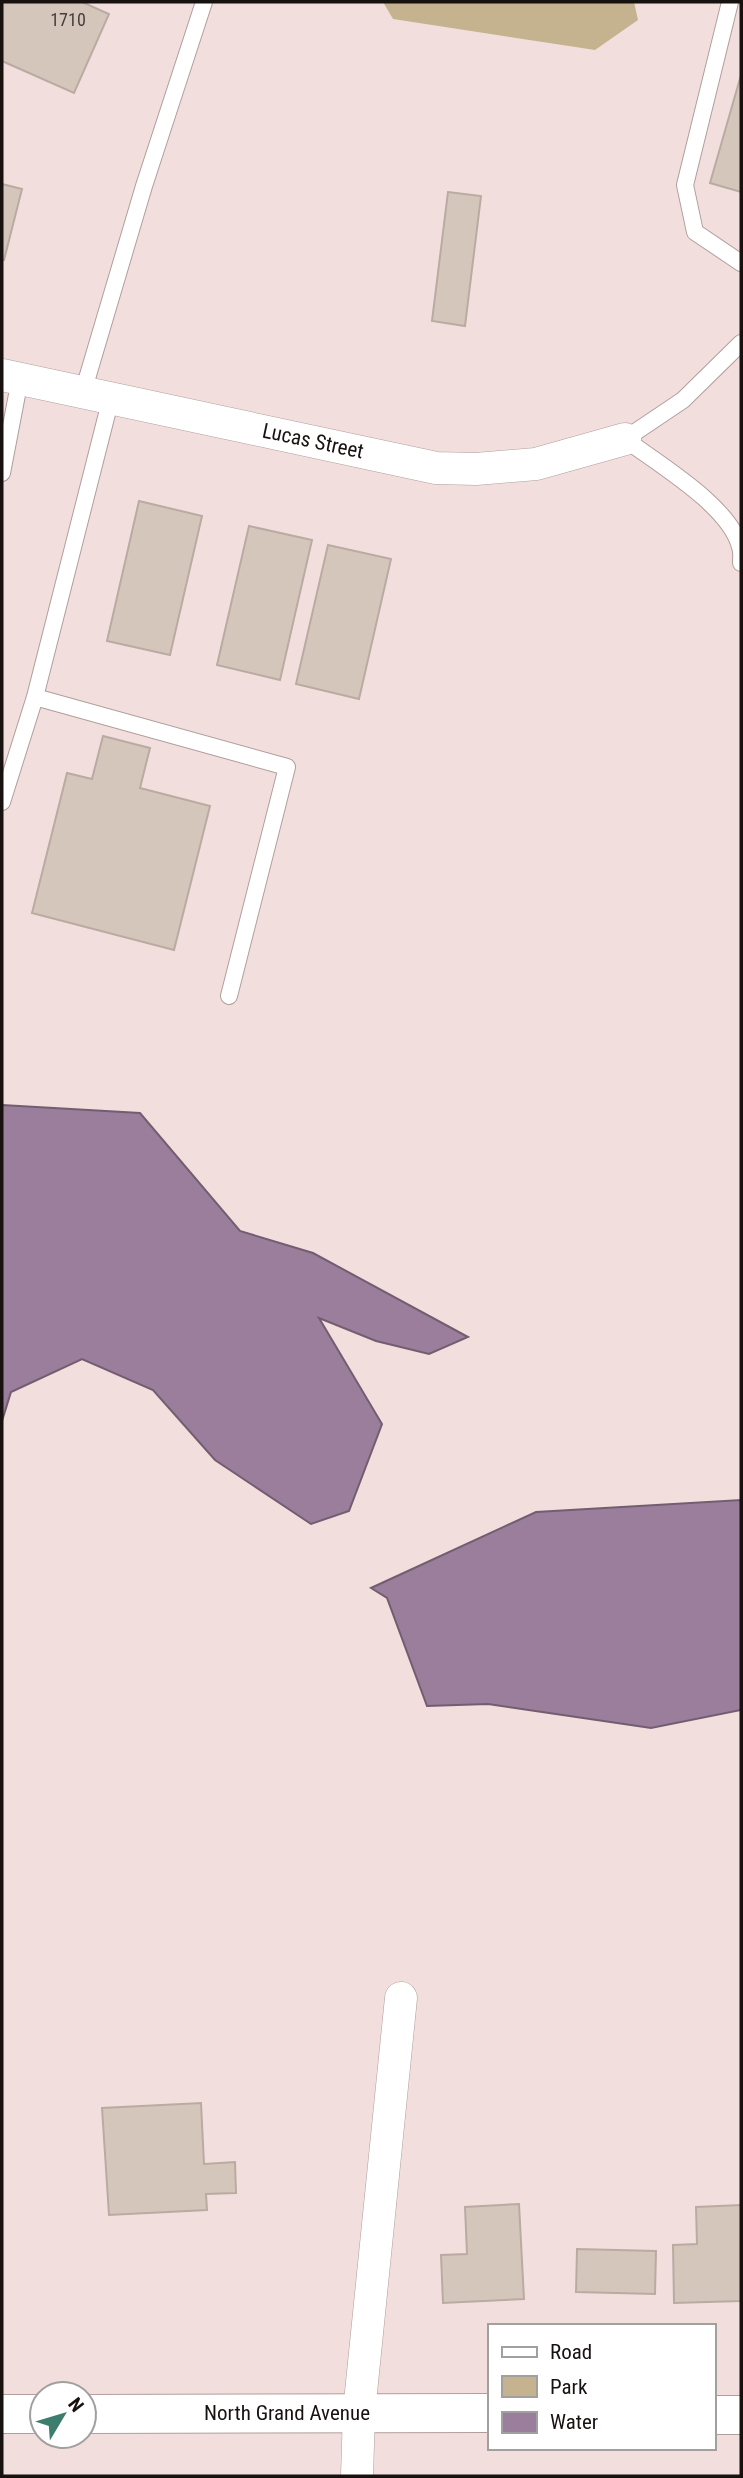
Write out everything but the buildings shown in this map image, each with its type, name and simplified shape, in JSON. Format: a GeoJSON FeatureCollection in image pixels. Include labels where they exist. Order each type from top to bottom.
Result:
{"type":"FeatureCollection","features":[{"type":"Feature","properties":{"kind":"main road","name":"North Grand Avenue"},"geometry":{"type":"LineString","coordinates":[[98,2414],[488,2413]]}},
{"type":"Feature","properties":{"kind":"main road"},"geometry":{"type":"LineString","coordinates":[[2,2414],[28,2414]]}},
{"type":"Feature","properties":{"kind":"main road"},"geometry":{"type":"LineString","coordinates":[[715,2415],[741,2416]]}},
{"type":"Feature","properties":{"kind":"street","name":"Lucas Street"},"geometry":{"type":"LineString","coordinates":[[11,377],[436,468],[476,469],[536,464],[625,439]]}},
{"type":"Feature","properties":{"kind":"street"},"geometry":{"type":"LineString","coordinates":[[357,2476],[359,2413],[401,1998]]}},
{"type":"Feature","properties":{"kind":"lane"},"geometry":{"type":"LineString","coordinates":[[2,802],[35,697],[97,395],[144,186],[204,2]]}},
{"type":"Feature","properties":{"kind":"lane"},"geometry":{"type":"LineString","coordinates":[[730,2],[685,185],[695,232],[741,263]]}},
{"type":"Feature","properties":{"kind":"lane"},"geometry":{"type":"LineString","coordinates":[[741,343],[683,400],[625,439],[714,505],[736,525],[741,564]]}},
{"type":"Feature","properties":{"kind":"lane"},"geometry":{"type":"LineString","coordinates":[[2,473],[11,377]]}},
{"type":"Feature","properties":{"kind":"lane"},"geometry":{"type":"LineString","coordinates":[[35,697],[287,767],[229,996]]}},
{"type":"Feature","properties":{"kind":"green space"},"geometry":{"type":"Polygon","coordinates":[[[383,2],[634,2],[638,20],[595,50],[393,19],[383,2]]]}},
{"type":"Feature","properties":{"kind":"water"},"geometry":{"type":"Polygon","coordinates":[[[2,1105],[140,1113],[240,1231],[313,1253],[468,1337],[429,1354],[376,1341],[319,1318],[382,1424],[349,1511],[311,1524],[215,1460],[153,1390],[82,1359],[11,1392],[2,1421],[2,1105]]]}},
{"type":"Feature","properties":{"kind":"water"},"geometry":{"type":"Polygon","coordinates":[[[741,1500],[741,1710],[651,1728],[488,1704],[427,1706],[387,1598],[371,1588],[536,1512],[741,1500]]]}}]}
